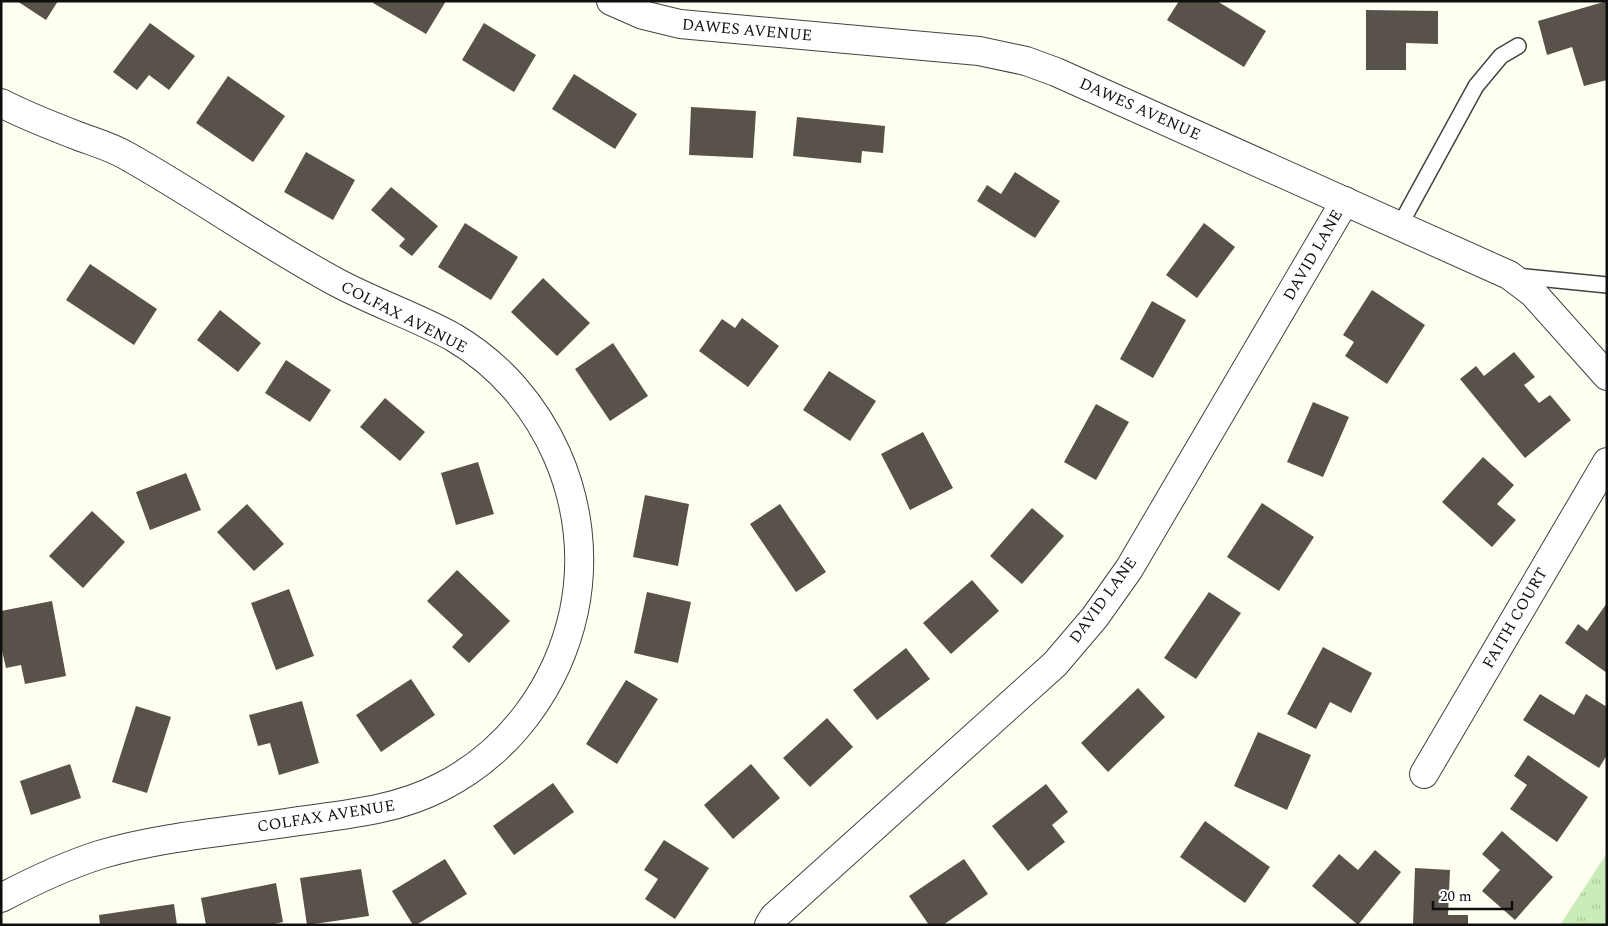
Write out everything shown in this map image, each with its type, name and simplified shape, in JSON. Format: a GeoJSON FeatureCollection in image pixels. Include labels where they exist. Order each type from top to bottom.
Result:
{"type":"FeatureCollection","features":[{"type":"Feature","properties":{"kind":"street","name":"DAWES AVENUE"},"geometry":{"type":"LineString","coordinates":[[611,1],[643,14],[680,24],[979,50],[1026,61],[1056,72],[1509,275],[1533,293],[1607,376]]}},
{"type":"Feature","properties":{"kind":"street","name":"COLFAX AVENUE"},"geometry":{"type":"LineString","coordinates":[[1,103],[32,118],[124,153],[336,282],[451,336],[484,359],[515,388],[541,422],[559,457],[576,510],[580,551],[578,592],[569,632],[556,666],[537,702],[510,736],[477,765],[442,787],[391,807],[152,843],[100,855],[44,876],[1,898]]}},
{"type":"Feature","properties":{"kind":"street","name":"DAVID LANE"},"geometry":{"type":"LineString","coordinates":[[769,925],[774,917],[1029,689],[1055,664],[1095,616],[1129,569],[1345,201]]}},
{"type":"Feature","properties":{"kind":"street","name":"FAITH COURT"},"geometry":{"type":"LineString","coordinates":[[1424,774],[1607,462]]}},
{"type":"Feature","properties":{"kind":"lane"},"geometry":{"type":"LineString","coordinates":[[1400,225],[1476,86],[1501,56],[1518,46]]}},
{"type":"Feature","properties":{"kind":"lane"},"geometry":{"type":"LineString","coordinates":[[1509,275],[1607,285]]}},
{"type":"Feature","properties":{"kind":"green space"},"geometry":{"type":"Polygon","coordinates":[[[1607,853],[1607,925],[1560,925],[1607,853]]]}},
{"type":"Feature","properties":{"kind":"building"},"geometry":{"type":"Polygon","coordinates":[[[17,1],[58,1],[46,20],[17,1]]]}},
{"type":"Feature","properties":{"kind":"building"},"geometry":{"type":"Polygon","coordinates":[[[374,1],[446,1],[426,34],[373,3],[374,1]]]}},
{"type":"Feature","properties":{"kind":"building"},"geometry":{"type":"Polygon","coordinates":[[[1179,1],[1217,1],[1266,31],[1244,67],[1167,20],[1179,1]]]}},
{"type":"Feature","properties":{"kind":"building"},"geometry":{"type":"Polygon","coordinates":[[[1607,1],[1607,80],[1584,86],[1572,47],[1547,55],[1538,21],[1607,1]]]}},
{"type":"Feature","properties":{"kind":"building"},"geometry":{"type":"Polygon","coordinates":[[[1366,10],[1438,11],[1438,44],[1406,43],[1406,70],[1366,70],[1366,10]]]}},
{"type":"Feature","properties":{"kind":"building"},"geometry":{"type":"Polygon","coordinates":[[[150,23],[195,56],[169,90],[149,75],[137,90],[113,72],[150,23]]]}},
{"type":"Feature","properties":{"kind":"building"},"geometry":{"type":"Polygon","coordinates":[[[484,23],[536,55],[514,92],[462,60],[484,23]]]}},
{"type":"Feature","properties":{"kind":"building"},"geometry":{"type":"Polygon","coordinates":[[[574,74],[637,114],[615,149],[552,109],[574,74]]]}},
{"type":"Feature","properties":{"kind":"building"},"geometry":{"type":"Polygon","coordinates":[[[228,76],[285,116],[253,162],[196,123],[228,76]]]}},
{"type":"Feature","properties":{"kind":"building"},"geometry":{"type":"Polygon","coordinates":[[[691,107],[756,111],[753,158],[689,155],[691,107]]]}},
{"type":"Feature","properties":{"kind":"building"},"geometry":{"type":"Polygon","coordinates":[[[797,117],[885,126],[883,153],[862,151],[861,163],[793,156],[797,117]]]}},
{"type":"Feature","properties":{"kind":"building"},"geometry":{"type":"Polygon","coordinates":[[[306,152],[355,180],[333,220],[284,192],[306,152]]]}},
{"type":"Feature","properties":{"kind":"building"},"geometry":{"type":"Polygon","coordinates":[[[1015,172],[1060,201],[1035,238],[977,201],[987,185],[1001,194],[1015,172]]]}},
{"type":"Feature","properties":{"kind":"building"},"geometry":{"type":"Polygon","coordinates":[[[391,187],[438,226],[412,256],[399,246],[405,239],[371,210],[391,187]]]}},
{"type":"Feature","properties":{"kind":"building"},"geometry":{"type":"Polygon","coordinates":[[[465,223],[518,257],[491,300],[438,267],[465,223]]]}},
{"type":"Feature","properties":{"kind":"building"},"geometry":{"type":"Polygon","coordinates":[[[1204,223],[1235,247],[1197,298],[1166,275],[1204,223]]]}},
{"type":"Feature","properties":{"kind":"building"},"geometry":{"type":"Polygon","coordinates":[[[90,264],[157,309],[134,345],[66,300],[90,264]]]}},
{"type":"Feature","properties":{"kind":"building"},"geometry":{"type":"Polygon","coordinates":[[[543,278],[590,323],[557,356],[511,312],[543,278]]]}},
{"type":"Feature","properties":{"kind":"building"},"geometry":{"type":"Polygon","coordinates":[[[1372,290],[1425,325],[1387,384],[1345,356],[1354,342],[1343,335],[1372,290]]]}},
{"type":"Feature","properties":{"kind":"building"},"geometry":{"type":"Polygon","coordinates":[[[1152,301],[1186,320],[1153,378],[1120,359],[1152,301]]]}},
{"type":"Feature","properties":{"kind":"building"},"geometry":{"type":"Polygon","coordinates":[[[220,310],[261,343],[238,372],[197,340],[220,310]]]}},
{"type":"Feature","properties":{"kind":"building"},"geometry":{"type":"Polygon","coordinates":[[[742,318],[779,346],[748,387],[699,351],[722,319],[735,328],[742,318]]]}},
{"type":"Feature","properties":{"kind":"building"},"geometry":{"type":"Polygon","coordinates":[[[613,343],[648,396],[610,421],[575,369],[613,343]]]}},
{"type":"Feature","properties":{"kind":"building"},"geometry":{"type":"Polygon","coordinates":[[[1514,352],[1535,377],[1524,385],[1539,403],[1550,395],[1571,420],[1525,458],[1460,379],[1476,366],[1484,376],[1514,352]]]}},
{"type":"Feature","properties":{"kind":"building"},"geometry":{"type":"Polygon","coordinates":[[[286,360],[331,390],[310,422],[265,393],[286,360]]]}},
{"type":"Feature","properties":{"kind":"building"},"geometry":{"type":"Polygon","coordinates":[[[829,371],[876,401],[850,441],[803,410],[829,371]]]}},
{"type":"Feature","properties":{"kind":"building"},"geometry":{"type":"Polygon","coordinates":[[[385,398],[425,432],[400,461],[360,427],[385,398]]]}},
{"type":"Feature","properties":{"kind":"building"},"geometry":{"type":"Polygon","coordinates":[[[1313,402],[1349,417],[1323,477],[1287,462],[1313,402]]]}},
{"type":"Feature","properties":{"kind":"building"},"geometry":{"type":"Polygon","coordinates":[[[1096,404],[1129,422],[1096,480],[1064,462],[1096,404]]]}},
{"type":"Feature","properties":{"kind":"building"},"geometry":{"type":"Polygon","coordinates":[[[923,432],[953,488],[910,510],[881,454],[923,432]]]}},
{"type":"Feature","properties":{"kind":"building"},"geometry":{"type":"Polygon","coordinates":[[[1483,457],[1514,485],[1497,504],[1516,520],[1492,547],[1442,502],[1483,457]]]}},
{"type":"Feature","properties":{"kind":"building"},"geometry":{"type":"Polygon","coordinates":[[[478,462],[494,514],[456,525],[441,473],[478,462]]]}},
{"type":"Feature","properties":{"kind":"building"},"geometry":{"type":"Polygon","coordinates":[[[186,473],[201,510],[150,530],[136,492],[186,473]]]}},
{"type":"Feature","properties":{"kind":"building"},"geometry":{"type":"Polygon","coordinates":[[[645,495],[689,504],[678,566],[633,557],[645,495]]]}},
{"type":"Feature","properties":{"kind":"building"},"geometry":{"type":"Polygon","coordinates":[[[1262,503],[1314,537],[1279,591],[1227,557],[1262,503]]]}},
{"type":"Feature","properties":{"kind":"building"},"geometry":{"type":"Polygon","coordinates":[[[247,504],[284,544],[254,571],[217,532],[247,504]]]}},
{"type":"Feature","properties":{"kind":"building"},"geometry":{"type":"Polygon","coordinates":[[[780,504],[826,572],[796,592],[750,524],[780,504]]]}},
{"type":"Feature","properties":{"kind":"building"},"geometry":{"type":"Polygon","coordinates":[[[1032,508],[1064,536],[1022,584],[990,556],[1032,508]]]}},
{"type":"Feature","properties":{"kind":"building"},"geometry":{"type":"Polygon","coordinates":[[[92,511],[125,542],[83,588],[49,556],[92,511]]]}},
{"type":"Feature","properties":{"kind":"building"},"geometry":{"type":"Polygon","coordinates":[[[457,570],[510,621],[469,663],[452,647],[463,635],[427,601],[457,570]]]}},
{"type":"Feature","properties":{"kind":"building"},"geometry":{"type":"Polygon","coordinates":[[[972,580],[999,611],[951,654],[923,623],[972,580]]]}},
{"type":"Feature","properties":{"kind":"building"},"geometry":{"type":"Polygon","coordinates":[[[289,589],[314,656],[276,670],[251,603],[289,589]]]}},
{"type":"Feature","properties":{"kind":"building"},"geometry":{"type":"Polygon","coordinates":[[[647,592],[691,602],[678,663],[634,653],[647,592]]]}},
{"type":"Feature","properties":{"kind":"building"},"geometry":{"type":"Polygon","coordinates":[[[1209,592],[1241,613],[1196,679],[1164,658],[1209,592]]]}},
{"type":"Feature","properties":{"kind":"building"},"geometry":{"type":"Polygon","coordinates":[[[52,601],[66,676],[25,684],[21,665],[6,668],[1,646],[1,611],[52,601]]]}},
{"type":"Feature","properties":{"kind":"building"},"geometry":{"type":"Polygon","coordinates":[[[1607,603],[1607,673],[1565,643],[1578,624],[1587,631],[1607,603]]]}},
{"type":"Feature","properties":{"kind":"building"},"geometry":{"type":"Polygon","coordinates":[[[1323,647],[1372,673],[1351,713],[1330,702],[1316,729],[1287,714],[1323,647]]]}},
{"type":"Feature","properties":{"kind":"building"},"geometry":{"type":"Polygon","coordinates":[[[906,648],[930,679],[877,720],[853,690],[906,648]]]}},
{"type":"Feature","properties":{"kind":"building"},"geometry":{"type":"Polygon","coordinates":[[[411,679],[435,715],[381,752],[356,715],[411,679]]]}},
{"type":"Feature","properties":{"kind":"building"},"geometry":{"type":"Polygon","coordinates":[[[626,680],[658,699],[617,764],[586,744],[626,680]]]}},
{"type":"Feature","properties":{"kind":"building"},"geometry":{"type":"Polygon","coordinates":[[[1138,688],[1165,717],[1108,772],[1081,743],[1138,688]]]}},
{"type":"Feature","properties":{"kind":"building"},"geometry":{"type":"Polygon","coordinates":[[[1540,694],[1574,715],[1586,694],[1607,707],[1607,755],[1599,768],[1523,720],[1540,694]]]}},
{"type":"Feature","properties":{"kind":"building"},"geometry":{"type":"Polygon","coordinates":[[[302,701],[319,763],[279,775],[270,743],[258,746],[249,715],[302,701]]]}},
{"type":"Feature","properties":{"kind":"building"},"geometry":{"type":"Polygon","coordinates":[[[136,706],[171,717],[147,793],[112,782],[136,706]]]}},
{"type":"Feature","properties":{"kind":"building"},"geometry":{"type":"Polygon","coordinates":[[[827,718],[853,747],[810,787],[783,758],[827,718]]]}},
{"type":"Feature","properties":{"kind":"building"},"geometry":{"type":"Polygon","coordinates":[[[1258,732],[1311,755],[1287,810],[1234,786],[1258,732]]]}},
{"type":"Feature","properties":{"kind":"building"},"geometry":{"type":"Polygon","coordinates":[[[1528,755],[1588,797],[1557,842],[1510,809],[1527,785],[1514,776],[1528,755]]]}},
{"type":"Feature","properties":{"kind":"building"},"geometry":{"type":"Polygon","coordinates":[[[70,764],[81,798],[31,815],[20,781],[70,764]]]}},
{"type":"Feature","properties":{"kind":"building"},"geometry":{"type":"Polygon","coordinates":[[[751,764],[780,798],[733,839],[704,805],[751,764]]]}},
{"type":"Feature","properties":{"kind":"building"},"geometry":{"type":"Polygon","coordinates":[[[553,783],[574,812],[514,855],[493,826],[553,783]]]}},
{"type":"Feature","properties":{"kind":"building"},"geometry":{"type":"Polygon","coordinates":[[[1046,784],[1068,812],[1052,825],[1065,842],[1028,871],[992,826],[1046,784]]]}},
{"type":"Feature","properties":{"kind":"building"},"geometry":{"type":"Polygon","coordinates":[[[1205,821],[1270,867],[1245,903],[1180,857],[1205,821]]]}},
{"type":"Feature","properties":{"kind":"building"},"geometry":{"type":"Polygon","coordinates":[[[1502,831],[1553,877],[1515,920],[1482,891],[1500,870],[1482,854],[1502,831]]]}},
{"type":"Feature","properties":{"kind":"building"},"geometry":{"type":"Polygon","coordinates":[[[664,840],[709,868],[675,919],[645,899],[658,879],[644,870],[664,840]]]}},
{"type":"Feature","properties":{"kind":"building"},"geometry":{"type":"Polygon","coordinates":[[[1375,850],[1401,872],[1358,925],[1312,886],[1339,854],[1358,870],[1375,850]]]}},
{"type":"Feature","properties":{"kind":"building"},"geometry":{"type":"Polygon","coordinates":[[[445,859],[467,894],[413,925],[392,891],[445,859]]]}},
{"type":"Feature","properties":{"kind":"building"},"geometry":{"type":"Polygon","coordinates":[[[964,859],[988,894],[943,925],[929,925],[909,896],[964,859]]]}},
{"type":"Feature","properties":{"kind":"building"},"geometry":{"type":"Polygon","coordinates":[[[1415,868],[1450,870],[1448,915],[1468,915],[1468,925],[1413,925],[1415,868]]]}},
{"type":"Feature","properties":{"kind":"building"},"geometry":{"type":"Polygon","coordinates":[[[361,869],[369,916],[307,925],[300,878],[361,869]]]}},
{"type":"Feature","properties":{"kind":"building"},"geometry":{"type":"Polygon","coordinates":[[[276,883],[283,922],[270,925],[206,925],[201,898],[276,883]]]}},
{"type":"Feature","properties":{"kind":"building"},"geometry":{"type":"Polygon","coordinates":[[[174,904],[177,925],[100,925],[99,915],[174,904]]]}}]}
